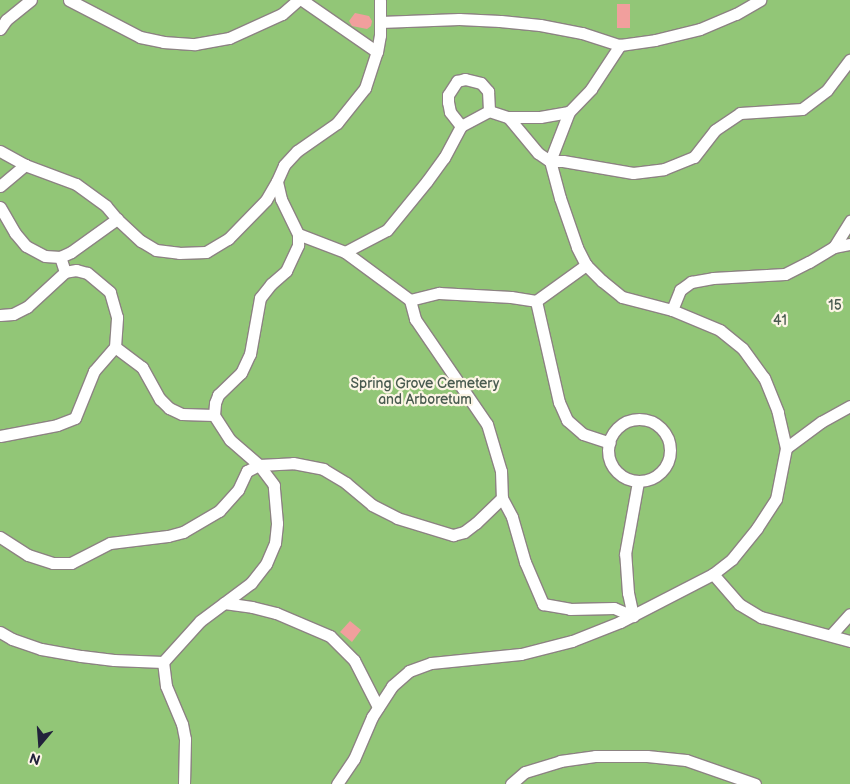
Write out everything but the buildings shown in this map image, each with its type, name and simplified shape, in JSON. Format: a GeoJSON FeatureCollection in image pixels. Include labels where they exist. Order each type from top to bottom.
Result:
{"type":"FeatureCollection","features":[{"type":"Feature","properties":{"kind":"street"},"geometry":{"type":"LineString","coordinates":[[0,29],[6,20],[31,0]]}},
{"type":"Feature","properties":{"kind":"street"},"geometry":{"type":"LineString","coordinates":[[69,0],[140,37],[163,42],[195,44],[229,38],[282,14],[298,0]]}},
{"type":"Feature","properties":{"kind":"street"},"geometry":{"type":"LineString","coordinates":[[302,0],[377,52]]}},
{"type":"Feature","properties":{"kind":"street"},"geometry":{"type":"LineString","coordinates":[[0,151],[24,165],[76,184],[106,206],[141,241],[156,250],[179,253],[206,252],[228,239],[246,223],[266,200],[284,165],[297,151],[337,122],[365,88],[377,52],[380,0]]}},
{"type":"Feature","properties":{"kind":"street"},"geometry":{"type":"LineString","coordinates":[[380,22],[459,19],[500,21],[557,28],[620,44],[655,40],[700,29],[736,14],[760,0]]}},
{"type":"Feature","properties":{"kind":"street"},"geometry":{"type":"LineString","coordinates":[[337,784],[354,759],[378,707],[392,686],[409,670],[431,663],[521,654],[572,641],[633,616],[713,574],[732,559],[757,528],[776,499],[786,448],[778,412],[764,378],[742,348],[720,330],[672,310],[622,297],[586,265],[574,239],[550,161],[569,112],[591,89],[620,44]]}},
{"type":"Feature","properties":{"kind":"street"},"geometry":{"type":"LineString","coordinates":[[508,117],[538,153],[550,161],[563,161],[633,173],[664,169],[694,157],[715,130],[740,113],[802,109],[827,90],[850,60]]}},
{"type":"Feature","properties":{"kind":"street"},"geometry":{"type":"LineString","coordinates":[[461,126],[450,112],[448,102],[448,95],[457,81],[465,79],[481,82],[488,91],[488,111]]}},
{"type":"Feature","properties":{"kind":"street"},"geometry":{"type":"LineString","coordinates":[[345,252],[387,230],[427,181],[452,144],[461,126],[488,111],[508,117],[540,117],[569,112]]}},
{"type":"Feature","properties":{"kind":"street"},"geometry":{"type":"LineString","coordinates":[[0,186],[24,165]]}},
{"type":"Feature","properties":{"kind":"street"},"geometry":{"type":"LineString","coordinates":[[184,784],[185,739],[182,724],[166,686],[163,662],[200,621],[251,583],[266,564],[275,543],[277,523],[274,485],[258,465],[230,440],[214,415],[218,395],[241,373],[250,354],[260,298],[290,265],[298,245],[298,234],[281,199],[277,181]]}},
{"type":"Feature","properties":{"kind":"street"},"geometry":{"type":"LineString","coordinates":[[0,207],[15,233],[26,246],[45,256],[60,257],[83,246],[117,219]]}},
{"type":"Feature","properties":{"kind":"street"},"geometry":{"type":"LineString","coordinates":[[834,247],[850,221]]}},
{"type":"Feature","properties":{"kind":"street"},"geometry":{"type":"LineString","coordinates":[[298,234],[345,252],[410,300],[415,319],[487,424],[501,471],[502,498],[512,518],[525,562],[543,604],[570,609],[614,608],[633,616]]}},
{"type":"Feature","properties":{"kind":"street"},"geometry":{"type":"LineString","coordinates":[[672,310],[680,290],[691,282],[713,278],[785,274],[834,247],[850,244]]}},
{"type":"Feature","properties":{"kind":"street"},"geometry":{"type":"LineString","coordinates":[[60,257],[65,272]]}},
{"type":"Feature","properties":{"kind":"street"},"geometry":{"type":"LineString","coordinates":[[410,300],[439,293],[511,297],[536,302],[586,265]]}},
{"type":"Feature","properties":{"kind":"street"},"geometry":{"type":"LineString","coordinates":[[0,315],[13,314],[27,307],[65,272],[76,270],[87,273],[110,292],[118,317],[115,347],[94,371],[75,418],[57,425],[0,436]]}},
{"type":"Feature","properties":{"kind":"street"},"geometry":{"type":"LineString","coordinates":[[536,302],[559,402],[567,420],[583,434],[610,442]]}},
{"type":"Feature","properties":{"kind":"street"},"geometry":{"type":"LineString","coordinates":[[115,347],[142,367],[160,399],[169,408],[182,414],[214,415]]}},
{"type":"Feature","properties":{"kind":"street"},"geometry":{"type":"LineString","coordinates":[[786,448],[821,422],[850,406]]}},
{"type":"Feature","properties":{"kind":"street"},"geometry":{"type":"LineString","coordinates":[[632,420],[652,422],[661,428],[667,437],[670,452],[665,468],[649,480],[638,482],[620,474],[613,467],[609,458],[610,442],[616,430],[632,420]]}},
{"type":"Feature","properties":{"kind":"street"},"geometry":{"type":"LineString","coordinates":[[0,537],[28,554],[53,563],[71,563],[110,543],[168,536],[183,532],[218,511],[238,490],[247,471],[258,465],[293,463],[324,469],[346,483],[372,506],[398,518],[453,535],[464,532],[476,523],[502,498]]}},
{"type":"Feature","properties":{"kind":"street"},"geometry":{"type":"LineString","coordinates":[[633,616],[628,593],[625,554],[638,482]]}},
{"type":"Feature","properties":{"kind":"street"},"geometry":{"type":"LineString","coordinates":[[713,574],[739,604],[761,616],[850,641]]}},
{"type":"Feature","properties":{"kind":"street"},"geometry":{"type":"LineString","coordinates":[[224,603],[252,607],[276,614],[330,636],[354,660],[378,707]]}},
{"type":"Feature","properties":{"kind":"street"},"geometry":{"type":"LineString","coordinates":[[831,635],[850,614]]}},
{"type":"Feature","properties":{"kind":"street"},"geometry":{"type":"LineString","coordinates":[[0,632],[12,639],[41,648],[81,656],[114,660],[163,662]]}},
{"type":"Feature","properties":{"kind":"street"},"geometry":{"type":"LineString","coordinates":[[511,784],[524,772],[560,761],[595,756],[647,756],[686,760],[755,784]]}},
{"type":"Feature","properties":{"kind":"green space","name":"Spring Grove Cemetery and Arboretum"},"geometry":{"type":"Polygon","coordinates":[[[0,0],[850,0],[850,784],[0,784],[0,0]]]}},
{"type":"Feature","properties":{"kind":"park label","name":"15"},"geometry":{"type":"Point","coordinates":[835,306]}},
{"type":"Feature","properties":{"kind":"park label","name":"41"},"geometry":{"type":"Point","coordinates":[780,321]}}]}
